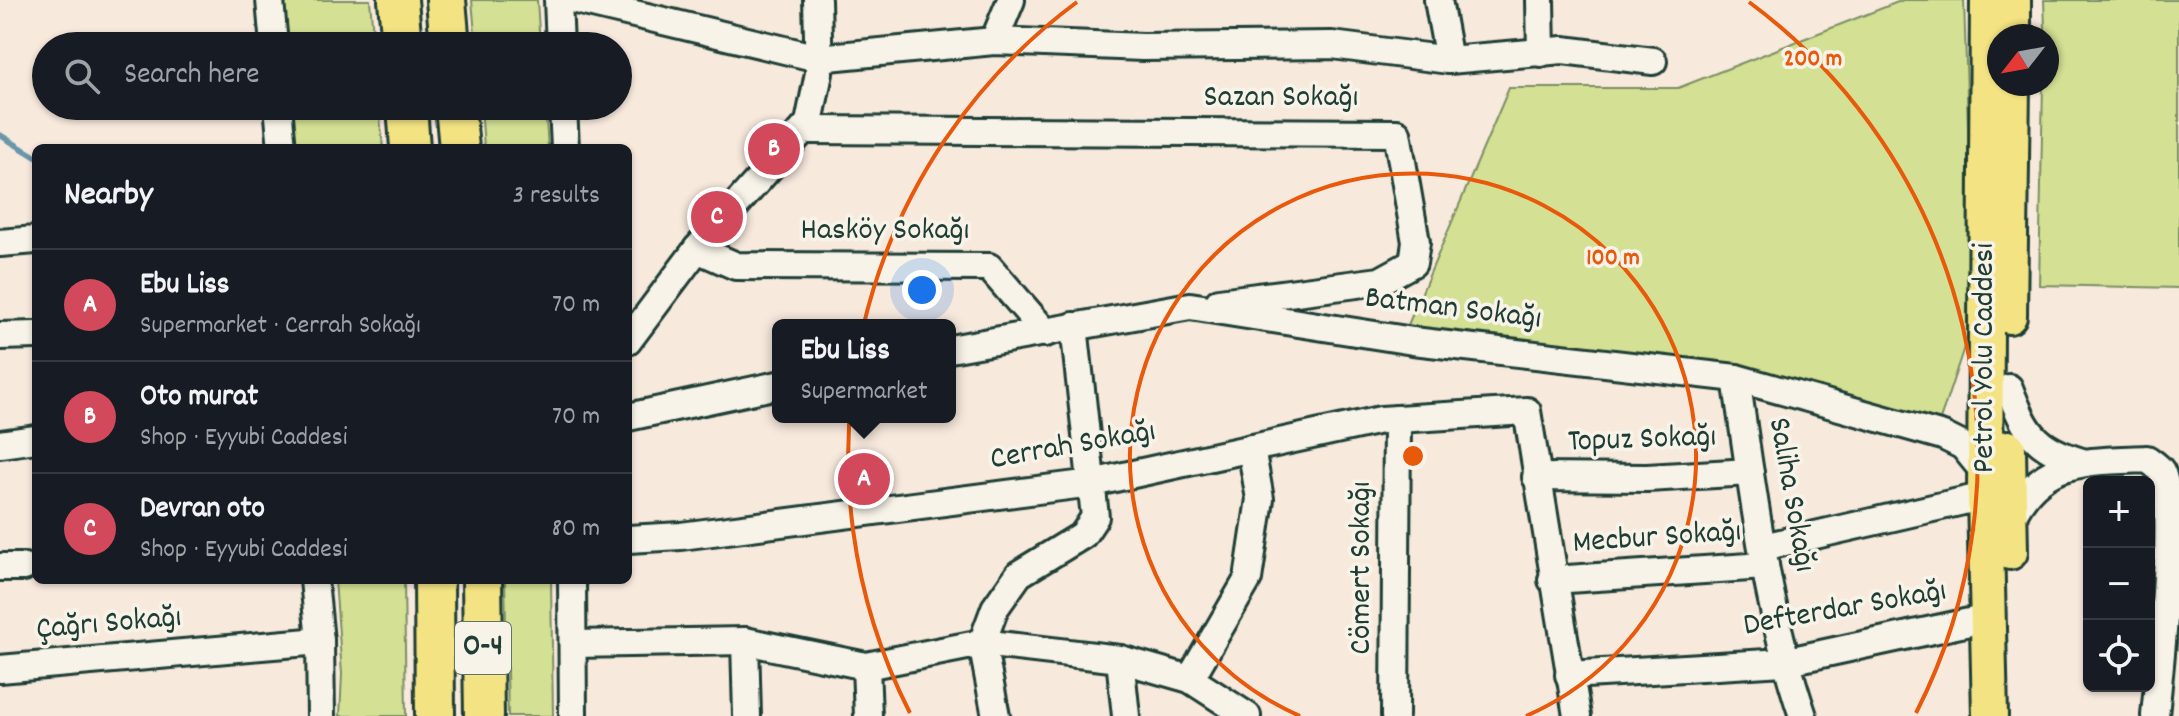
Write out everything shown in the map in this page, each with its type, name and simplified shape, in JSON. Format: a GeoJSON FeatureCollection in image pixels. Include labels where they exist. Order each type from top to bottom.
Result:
{"type":"FeatureCollection","features":[{"type":"Feature","properties":{"kind":"highway"},"geometry":{"type":"LineString","coordinates":[[398,0],[401,32]]}},
{"type":"Feature","properties":{"kind":"highway"},"geometry":{"type":"LineString","coordinates":[[446,0],[449,32]]}},
{"type":"Feature","properties":{"kind":"highway"},"geometry":{"type":"LineString","coordinates":[[408,120],[410,144]]}},
{"type":"Feature","properties":{"kind":"highway"},"geometry":{"type":"LineString","coordinates":[[456,120],[459,144]]}},
{"type":"Feature","properties":{"kind":"highway","name":"O-4"},"geometry":{"type":"LineString","coordinates":[[434,584],[435,716]]}},
{"type":"Feature","properties":{"kind":"highway","name":"O-4"},"geometry":{"type":"LineString","coordinates":[[482,584],[484,716]]}},
{"type":"Feature","properties":{"kind":"main road","name":"Petrol Yolu Caddesi"},"geometry":{"type":"LineString","coordinates":[[1988,0],[1997,395],[2009,522],[2013,716]]}},
{"type":"Feature","properties":{"kind":"main road"},"geometry":{"type":"LineString","coordinates":[[2013,0],[2013,24]]}},
{"type":"Feature","properties":{"kind":"main road","name":"Petrol Yolu Caddesi"},"geometry":{"type":"LineString","coordinates":[[1997,355],[2011,96]]}},
{"type":"Feature","properties":{"kind":"main road","name":"Petrol Yolu Caddesi"},"geometry":{"type":"LineString","coordinates":[[1990,716],[1985,485],[1997,395]]}},
{"type":"Feature","properties":{"kind":"street"},"geometry":{"type":"LineString","coordinates":[[270,0],[273,32]]}},
{"type":"Feature","properties":{"kind":"street"},"geometry":{"type":"LineString","coordinates":[[558,0],[559,32]]}},
{"type":"Feature","properties":{"kind":"street"},"geometry":{"type":"LineString","coordinates":[[576,0],[818,58],[994,41],[1143,47],[1332,45],[1449,60],[1563,50],[1653,61]]}},
{"type":"Feature","properties":{"kind":"street"},"geometry":{"type":"LineString","coordinates":[[632,336],[697,249],[809,123],[818,58],[817,0]]}},
{"type":"Feature","properties":{"kind":"street"},"geometry":{"type":"LineString","coordinates":[[994,41],[1011,0]]}},
{"type":"Feature","properties":{"kind":"street"},"geometry":{"type":"LineString","coordinates":[[1438,0],[1449,60]]}},
{"type":"Feature","properties":{"kind":"street"},"geometry":{"type":"LineString","coordinates":[[1540,0],[1541,53]]}},
{"type":"Feature","properties":{"kind":"street"},"geometry":{"type":"LineString","coordinates":[[279,120],[282,144]]}},
{"type":"Feature","properties":{"kind":"street"},"geometry":{"type":"LineString","coordinates":[[564,120],[565,144]]}},
{"type":"Feature","properties":{"kind":"street","name":"Sazan Sokağı"},"geometry":{"type":"LineString","coordinates":[[804,130],[1397,133],[1416,242],[1413,263],[1380,281],[1190,306]]}},
{"type":"Feature","properties":{"kind":"street"},"geometry":{"type":"LineString","coordinates":[[0,243],[32,240]]}},
{"type":"Feature","properties":{"kind":"street"},"geometry":{"type":"LineString","coordinates":[[632,308],[697,249]]}},
{"type":"Feature","properties":{"kind":"street","name":"Hasköy Sokağı"},"geometry":{"type":"LineString","coordinates":[[697,249],[736,266],[989,267],[1046,333]]}},
{"type":"Feature","properties":{"kind":"street","name":"Batman Sokağı"},"geometry":{"type":"LineString","coordinates":[[956,348],[1190,306],[1413,341],[1736,378],[1943,436]]}},
{"type":"Feature","properties":{"kind":"street"},"geometry":{"type":"LineString","coordinates":[[996,716],[982,643],[995,608],[1019,574],[1083,535],[1095,517],[1074,326]]}},
{"type":"Feature","properties":{"kind":"street"},"geometry":{"type":"LineString","coordinates":[[0,336],[32,335]]}},
{"type":"Feature","properties":{"kind":"street","name":"Saliha Sokağı"},"geometry":{"type":"LineString","coordinates":[[1736,378],[1784,662],[1803,716]]}},
{"type":"Feature","properties":{"kind":"street"},"geometry":{"type":"LineString","coordinates":[[632,416],[772,386]]}},
{"type":"Feature","properties":{"kind":"street"},"geometry":{"type":"LineString","coordinates":[[1943,436],[1975,416],[1997,395],[2028,433],[2047,449],[2082,462]]}},
{"type":"Feature","properties":{"kind":"street","name":"Cerrah Sokağı"},"geometry":{"type":"LineString","coordinates":[[632,539],[681,536],[1092,483],[1397,419],[1527,411],[1536,477]]}},
{"type":"Feature","properties":{"kind":"street","name":"Cömert Sokağı"},"geometry":{"type":"LineString","coordinates":[[1395,716],[1397,419]]}},
{"type":"Feature","properties":{"kind":"street"},"geometry":{"type":"LineString","coordinates":[[1943,436],[1963,446],[1985,485]]}},
{"type":"Feature","properties":{"kind":"street"},"geometry":{"type":"LineString","coordinates":[[0,444],[32,440]]}},
{"type":"Feature","properties":{"kind":"street"},"geometry":{"type":"LineString","coordinates":[[1190,679],[1248,579],[1260,499],[1251,448]]}},
{"type":"Feature","properties":{"kind":"street"},"geometry":{"type":"LineString","coordinates":[[2009,522],[2029,487],[2055,471],[2082,462],[2147,459],[2161,470],[2167,485],[2169,551],[2155,716]]}},
{"type":"Feature","properties":{"kind":"street","name":"Topuz Sokağı"},"geometry":{"type":"LineString","coordinates":[[1536,477],[1647,478],[1750,472]]}},
{"type":"Feature","properties":{"kind":"street"},"geometry":{"type":"LineString","coordinates":[[1536,477],[1577,716]]}},
{"type":"Feature","properties":{"kind":"street","name":"Mecbur Sokağı"},"geometry":{"type":"LineString","coordinates":[[1552,580],[1764,557],[1985,485]]}},
{"type":"Feature","properties":{"kind":"street"},"geometry":{"type":"LineString","coordinates":[[314,584],[320,641],[321,716]]}},
{"type":"Feature","properties":{"kind":"street"},"geometry":{"type":"LineString","coordinates":[[569,584],[573,716]]}},
{"type":"Feature","properties":{"kind":"street","name":"Defterdar Sokağı"},"geometry":{"type":"LineString","coordinates":[[1569,675],[1784,662],[1988,618]]}},
{"type":"Feature","properties":{"kind":"street","name":"Çağrı Sokağı"},"geometry":{"type":"LineString","coordinates":[[0,669],[320,641]]}},
{"type":"Feature","properties":{"kind":"street"},"geometry":{"type":"LineString","coordinates":[[573,644],[745,641],[866,666],[982,643],[1120,659],[1190,679],[1247,716]]}},
{"type":"Feature","properties":{"kind":"street"},"geometry":{"type":"LineString","coordinates":[[745,641],[747,716]]}},
{"type":"Feature","properties":{"kind":"street"},"geometry":{"type":"LineString","coordinates":[[1120,659],[1126,716]]}},
{"type":"Feature","properties":{"kind":"street"},"geometry":{"type":"LineString","coordinates":[[866,666],[868,716]]}},
{"type":"Feature","properties":{"kind":"green space"},"geometry":{"type":"Polygon","coordinates":[[[279,0],[370,0],[373,32],[282,32],[279,0]]]}},
{"type":"Feature","properties":{"kind":"green space"},"geometry":{"type":"Polygon","coordinates":[[[472,0],[537,0],[539,32],[475,32],[472,0]]]}},
{"type":"Feature","properties":{"kind":"green space"},"geometry":{"type":"Polygon","coordinates":[[[1903,0],[1964,0],[1974,317],[1940,420],[1701,362],[1405,332],[1509,88],[1678,88],[1903,0]]]}},
{"type":"Feature","properties":{"kind":"green space"},"geometry":{"type":"Polygon","coordinates":[[[2044,0],[2179,0],[2179,288],[2039,285],[2043,96],[2059,96],[2059,24],[2045,24],[2044,0]]]}},
{"type":"Feature","properties":{"kind":"green space"},"geometry":{"type":"Polygon","coordinates":[[[290,120],[380,120],[383,144],[293,144],[290,120]]]}},
{"type":"Feature","properties":{"kind":"green space"},"geometry":{"type":"Polygon","coordinates":[[[482,120],[546,120],[548,144],[484,144],[482,120]]]}},
{"type":"Feature","properties":{"kind":"green space"},"geometry":{"type":"Polygon","coordinates":[[[335,584],[404,584],[406,716],[340,716],[342,674],[335,584]]]}},
{"type":"Feature","properties":{"kind":"green space"},"geometry":{"type":"Polygon","coordinates":[[[505,584],[551,584],[553,716],[508,716],[505,584]]]}},
{"type":"Feature","properties":{"kind":"waterway"},"geometry":{"type":"LineString","coordinates":[[0,135],[32,155]]}},
{"type":"Feature","properties":{"kind":"place","name":"Oto murat"},"geometry":{"type":"Point","coordinates":[774,149]}},
{"type":"Feature","properties":{"kind":"place","name":"Devran oto"},"geometry":{"type":"Point","coordinates":[717,217]}},
{"type":"Feature","properties":{"kind":"place","name":"Ebu Liss"},"geometry":{"type":"Point","coordinates":[864,479]}}]}
